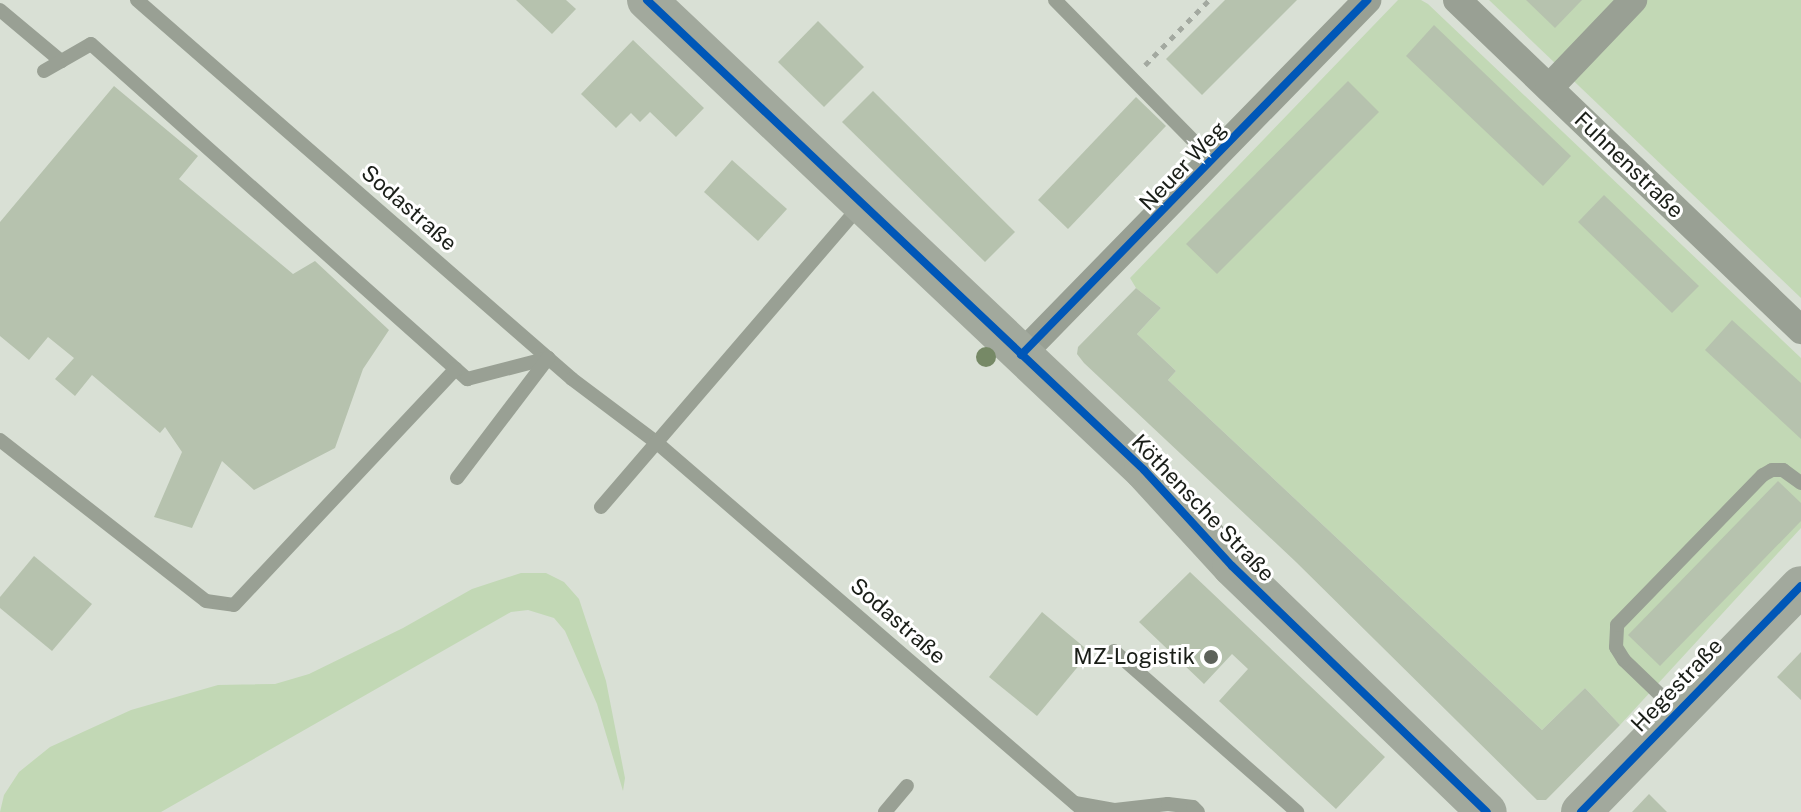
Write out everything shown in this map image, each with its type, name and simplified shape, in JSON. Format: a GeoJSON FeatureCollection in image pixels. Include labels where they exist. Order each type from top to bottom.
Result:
{"type":"FeatureCollection","features":[{"type":"Feature","properties":{"kind":"main road","name":"Köthensche Straße"},"geometry":{"type":"LineString","coordinates":[[647,0],[1144,470],[1232,566],[1487,812]]}},
{"type":"Feature","properties":{"kind":"main road","name":"Hegestraße"},"geometry":{"type":"LineString","coordinates":[[1581,812],[1801,586]]}},
{"type":"Feature","properties":{"kind":"street","name":"Neuer Weg"},"geometry":{"type":"LineString","coordinates":[[1021,355],[1368,0]]}},
{"type":"Feature","properties":{"kind":"street","name":"Fuhnenstraße"},"geometry":{"type":"LineString","coordinates":[[1457,0],[1801,330]]}},
{"type":"Feature","properties":{"kind":"street"},"geometry":{"type":"LineString","coordinates":[[1549,88],[1633,0]]}},
{"type":"Feature","properties":{"kind":"lane","name":"Sodastraße"},"geometry":{"type":"LineString","coordinates":[[137,0],[548,358],[656,442],[1080,807],[1115,810],[1168,804],[1193,807],[1198,812]]}},
{"type":"Feature","properties":{"kind":"lane"},"geometry":{"type":"LineString","coordinates":[[1055,0],[1213,161]]}},
{"type":"Feature","properties":{"kind":"lane"},"geometry":{"type":"LineString","coordinates":[[0,10],[61,61]]}},
{"type":"Feature","properties":{"kind":"lane"},"geometry":{"type":"LineString","coordinates":[[44,71],[91,44],[467,379],[548,358]]}},
{"type":"Feature","properties":{"kind":"lane"},"geometry":{"type":"LineString","coordinates":[[601,507],[862,204]]}},
{"type":"Feature","properties":{"kind":"lane"},"geometry":{"type":"LineString","coordinates":[[457,478],[548,358]]}},
{"type":"Feature","properties":{"kind":"lane"},"geometry":{"type":"LineString","coordinates":[[0,440],[206,601],[234,605],[456,369]]}},
{"type":"Feature","properties":{"kind":"lane"},"geometry":{"type":"LineString","coordinates":[[1677,711],[1624,660],[1616,647],[1617,625],[1763,475],[1772,470],[1783,470],[1801,483]]}},
{"type":"Feature","properties":{"kind":"lane"},"geometry":{"type":"LineString","coordinates":[[1114,651],[1297,812]]}},
{"type":"Feature","properties":{"kind":"lane"},"geometry":{"type":"LineString","coordinates":[[885,812],[907,786]]}},
{"type":"Feature","properties":{"kind":"path"},"geometry":{"type":"LineString","coordinates":[[1131,78],[1209,0]]}},
{"type":"Feature","properties":{"kind":"green space"},"geometry":{"type":"Polygon","coordinates":[[[1398,0],[1421,0],[1428,4],[1801,358],[1801,528],[1620,725],[1585,688],[1542,730],[1168,380],[1176,371],[1137,334],[1161,308],[1136,288],[1130,278],[1398,0]]]}},
{"type":"Feature","properties":{"kind":"green space"},"geometry":{"type":"Polygon","coordinates":[[[1489,0],[1801,0],[1801,298],[1489,0]]]}},
{"type":"Feature","properties":{"kind":"green space"},"geometry":{"type":"Polygon","coordinates":[[[521,573],[546,573],[564,582],[579,599],[606,681],[625,778],[623,791],[597,704],[565,631],[554,618],[528,610],[511,612],[161,812],[0,812],[4,795],[19,772],[50,747],[131,710],[218,685],[275,684],[309,674],[403,628],[472,589],[521,573]]]}},
{"type":"Feature","properties":{"kind":"building"},"geometry":{"type":"Polygon","coordinates":[[[516,0],[566,0],[576,9],[552,34],[516,0]]]}},
{"type":"Feature","properties":{"kind":"building"},"geometry":{"type":"Polygon","coordinates":[[[1225,0],[1297,0],[1202,95],[1166,59],[1225,0]]]}},
{"type":"Feature","properties":{"kind":"building"},"geometry":{"type":"Polygon","coordinates":[[[1526,0],[1582,0],[1555,28],[1526,0]]]}},
{"type":"Feature","properties":{"kind":"building"},"geometry":{"type":"Polygon","coordinates":[[[818,21],[864,67],[824,107],[778,62],[818,21]]]}},
{"type":"Feature","properties":{"kind":"building"},"geometry":{"type":"Polygon","coordinates":[[[1434,25],[1571,156],[1543,186],[1406,56],[1434,25]]]}},
{"type":"Feature","properties":{"kind":"building"},"geometry":{"type":"Polygon","coordinates":[[[633,40],[704,108],[676,137],[650,112],[640,122],[631,113],[616,128],[581,94],[633,40]]]}},
{"type":"Feature","properties":{"kind":"building"},"geometry":{"type":"Polygon","coordinates":[[[1348,81],[1379,112],[1217,274],[1186,244],[1348,81]]]}},
{"type":"Feature","properties":{"kind":"building"},"geometry":{"type":"Polygon","coordinates":[[[114,86],[198,156],[179,179],[293,274],[315,261],[389,330],[363,369],[335,448],[254,490],[222,461],[192,528],[154,517],[182,452],[165,427],[160,433],[92,375],[75,396],[55,379],[74,358],[48,337],[29,360],[0,336],[0,222],[114,86]]]}},
{"type":"Feature","properties":{"kind":"building"},"geometry":{"type":"Polygon","coordinates":[[[873,91],[1015,232],[985,262],[842,122],[873,91]]]}},
{"type":"Feature","properties":{"kind":"building"},"geometry":{"type":"Polygon","coordinates":[[[1136,97],[1166,126],[1068,229],[1038,200],[1136,97]]]}},
{"type":"Feature","properties":{"kind":"building"},"geometry":{"type":"Polygon","coordinates":[[[732,160],[787,209],[758,241],[704,192],[732,160]]]}},
{"type":"Feature","properties":{"kind":"building"},"geometry":{"type":"Polygon","coordinates":[[[1604,195],[1699,286],[1672,313],[1578,222],[1604,195]]]}},
{"type":"Feature","properties":{"kind":"building"},"geometry":{"type":"Polygon","coordinates":[[[1136,288],[1161,308],[1137,334],[1176,371],[1168,380],[1542,730],[1585,688],[1620,725],[1546,800],[1537,800],[1296,562],[1084,363],[1077,354],[1078,347],[1136,288]]]}},
{"type":"Feature","properties":{"kind":"building"},"geometry":{"type":"Polygon","coordinates":[[[1732,320],[1801,383],[1801,439],[1705,350],[1732,320]]]}},
{"type":"Feature","properties":{"kind":"building"},"geometry":{"type":"Polygon","coordinates":[[[1778,481],[1801,503],[1801,521],[1660,666],[1628,635],[1778,481]]]}},
{"type":"Feature","properties":{"kind":"building"},"geometry":{"type":"Polygon","coordinates":[[[34,556],[92,604],[52,651],[0,608],[0,597],[34,556]]]}},
{"type":"Feature","properties":{"kind":"building"},"geometry":{"type":"Polygon","coordinates":[[[1190,572],[1385,757],[1336,809],[1219,701],[1248,669],[1232,654],[1204,684],[1139,622],[1190,572]]]}},
{"type":"Feature","properties":{"kind":"building"},"geometry":{"type":"Polygon","coordinates":[[[1042,612],[1090,652],[1037,716],[989,677],[1042,612]]]}},
{"type":"Feature","properties":{"kind":"building"},"geometry":{"type":"Polygon","coordinates":[[[1801,652],[1801,700],[1777,677],[1801,652]]]}},
{"type":"Feature","properties":{"kind":"building"},"geometry":{"type":"Polygon","coordinates":[[[1649,794],[1667,812],[1632,812],[1649,794]]]}},
{"type":"Feature","properties":{"kind":"cycle path"},"geometry":{"type":"LineString","coordinates":[[647,0],[1144,470],[1232,566],[1487,812]]}},
{"type":"Feature","properties":{"kind":"cycle path"},"geometry":{"type":"LineString","coordinates":[[1021,355],[1368,0]]}},
{"type":"Feature","properties":{"kind":"cycle path"},"geometry":{"type":"LineString","coordinates":[[1581,812],[1801,586]]}},
{"type":"Feature","properties":{"kind":"place","name":"MZ-Logistik"},"geometry":{"type":"Point","coordinates":[1211,657]}}]}
